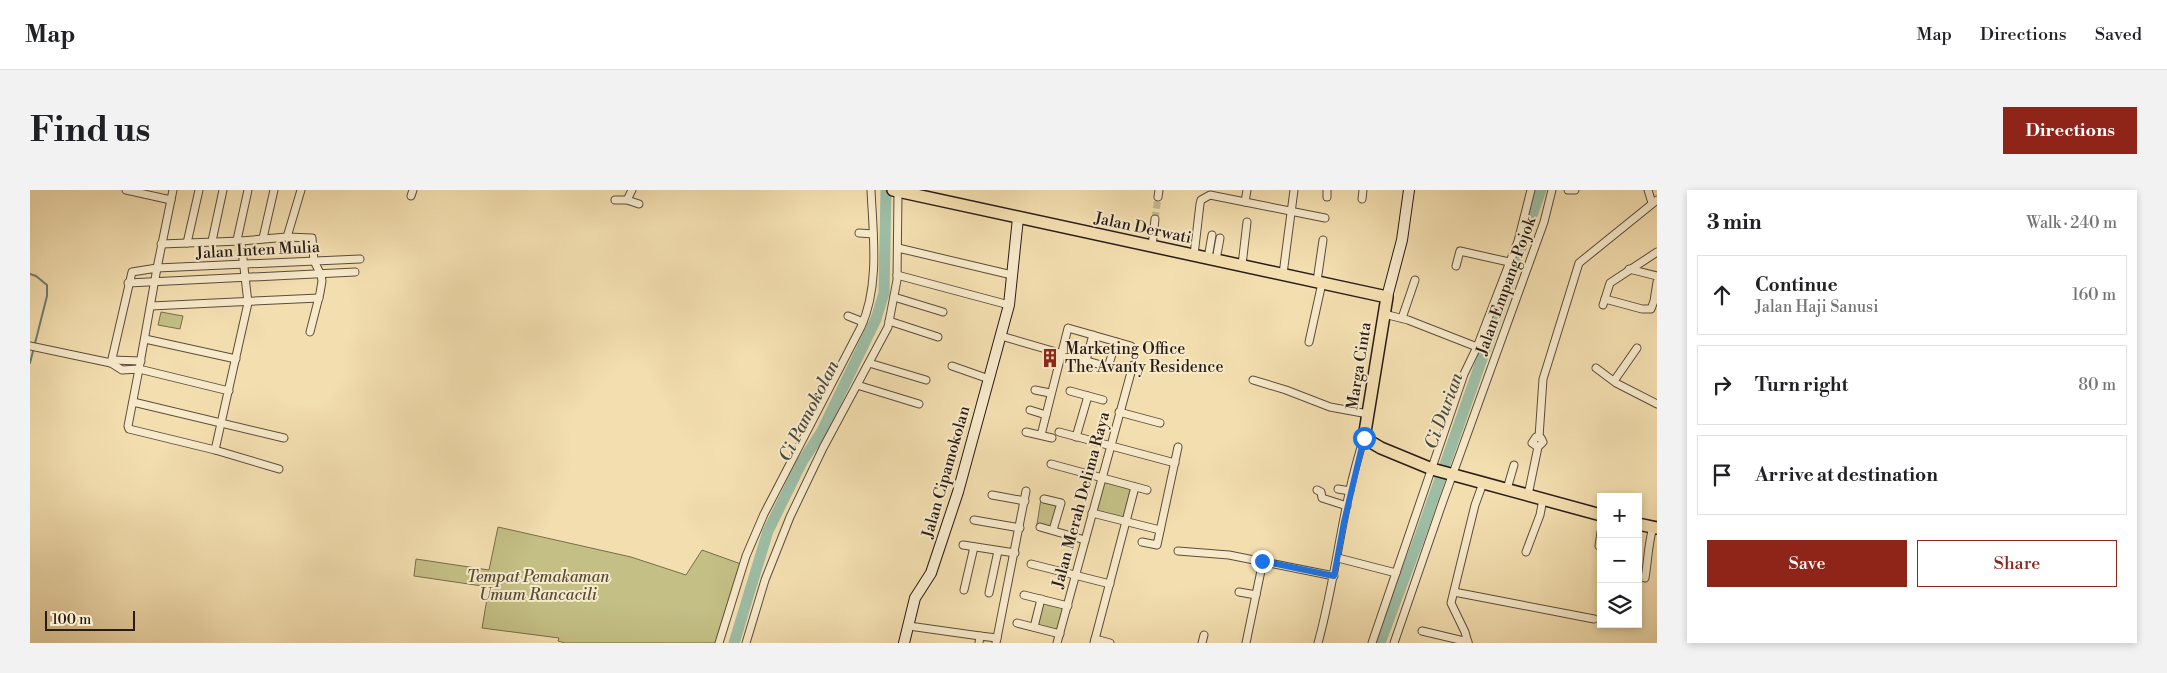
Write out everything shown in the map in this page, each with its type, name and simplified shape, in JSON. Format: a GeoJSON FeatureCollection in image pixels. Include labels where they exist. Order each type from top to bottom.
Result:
{"type":"FeatureCollection","features":[{"type":"Feature","properties":{"kind":"main road","name":"Jalan Derwati"},"geometry":{"type":"LineString","coordinates":[[895,191],[914,193],[1022,219],[1387,297]]}},
{"type":"Feature","properties":{"kind":"main road","name":"Marga Cinta"},"geometry":{"type":"LineString","coordinates":[[1364,438],[1387,297]]}},
{"type":"Feature","properties":{"kind":"main road"},"geometry":{"type":"LineString","coordinates":[[1364,438],[1381,448],[1434,469],[1597,514]]}},
{"type":"Feature","properties":{"kind":"main road"},"geometry":{"type":"LineString","coordinates":[[1642,525],[1655,528]]}},
{"type":"Feature","properties":{"kind":"street"},"geometry":{"type":"LineString","coordinates":[[126,190],[146,192],[171,200]]}},
{"type":"Feature","properties":{"kind":"street"},"geometry":{"type":"LineString","coordinates":[[173,190],[161,244],[129,429],[215,450],[279,469]]}},
{"type":"Feature","properties":{"kind":"street"},"geometry":{"type":"LineString","coordinates":[[187,243],[199,190]]}},
{"type":"Feature","properties":{"kind":"street"},"geometry":{"type":"LineString","coordinates":[[212,241],[223,190]]}},
{"type":"Feature","properties":{"kind":"street"},"geometry":{"type":"LineString","coordinates":[[215,450],[248,303],[239,240],[248,190]]}},
{"type":"Feature","properties":{"kind":"street"},"geometry":{"type":"LineString","coordinates":[[263,238],[274,190]]}},
{"type":"Feature","properties":{"kind":"street"},"geometry":{"type":"LineString","coordinates":[[287,237],[301,190]]}},
{"type":"Feature","properties":{"kind":"street"},"geometry":{"type":"LineString","coordinates":[[627,200],[632,190]]}},
{"type":"Feature","properties":{"kind":"street"},"geometry":{"type":"LineString","coordinates":[[719,643],[746,556],[766,509],[863,322],[869,306],[872,288],[872,190]]}},
{"type":"Feature","properties":{"kind":"street"},"geometry":{"type":"LineString","coordinates":[[1245,202],[1247,190]]}},
{"type":"Feature","properties":{"kind":"street"},"geometry":{"type":"LineString","coordinates":[[1283,274],[1294,190]]}},
{"type":"Feature","properties":{"kind":"street"},"geometry":{"type":"LineString","coordinates":[[1362,199],[1363,190]]}},
{"type":"Feature","properties":{"kind":"street"},"geometry":{"type":"LineString","coordinates":[[1387,297],[1402,240],[1409,190]]}},
{"type":"Feature","properties":{"kind":"street"},"geometry":{"type":"LineString","coordinates":[[1372,643],[1434,469],[1464,374],[1477,347],[1509,262],[1524,221],[1532,190]]}},
{"type":"Feature","properties":{"kind":"street","name":"Jalan Empang Pojok"},"geometry":{"type":"LineString","coordinates":[[1394,643],[1450,474],[1544,222],[1552,190]]}},
{"type":"Feature","properties":{"kind":"street"},"geometry":{"type":"LineString","coordinates":[[1568,190],[1575,190]]}},
{"type":"Feature","properties":{"kind":"street"},"geometry":{"type":"LineString","coordinates":[[1528,495],[1538,447],[1533,445],[1532,440],[1538,437],[1543,379],[1578,263],[1654,202],[1648,190]]}},
{"type":"Feature","properties":{"kind":"street"},"geometry":{"type":"LineString","coordinates":[[746,643],[765,580],[790,517],[823,448],[885,335],[894,296],[898,248],[895,191]]}},
{"type":"Feature","properties":{"kind":"street"},"geometry":{"type":"LineString","coordinates":[[1194,255],[1201,200],[1210,195],[1325,218]]}},
{"type":"Feature","properties":{"kind":"street"},"geometry":{"type":"LineString","coordinates":[[615,200],[627,200],[639,204]]}},
{"type":"Feature","properties":{"kind":"street","name":"Jalan Cipamokolan"},"geometry":{"type":"LineString","coordinates":[[904,643],[911,627],[915,598],[931,573],[955,501],[1001,336],[1009,305],[1012,275],[1022,219]]}},
{"type":"Feature","properties":{"kind":"street"},"geometry":{"type":"LineString","coordinates":[[1152,247],[1155,219]]}},
{"type":"Feature","properties":{"kind":"street"},"geometry":{"type":"LineString","coordinates":[[1242,265],[1248,222]]}},
{"type":"Feature","properties":{"kind":"street"},"geometry":{"type":"LineString","coordinates":[[859,234],[873,234]]}},
{"type":"Feature","properties":{"kind":"street"},"geometry":{"type":"LineString","coordinates":[[161,244],[287,237],[312,238],[314,261],[321,275],[319,298],[310,332]]}},
{"type":"Feature","properties":{"kind":"street"},"geometry":{"type":"LineString","coordinates":[[1212,259],[1216,237]]}},
{"type":"Feature","properties":{"kind":"street"},"geometry":{"type":"LineString","coordinates":[[1309,342],[1320,282],[1323,240]]}},
{"type":"Feature","properties":{"kind":"street"},"geometry":{"type":"LineString","coordinates":[[898,248],[1012,275]]}},
{"type":"Feature","properties":{"kind":"street"},"geometry":{"type":"LineString","coordinates":[[1456,266],[1460,251],[1509,262]]}},
{"type":"Feature","properties":{"kind":"street"},"geometry":{"type":"LineString","coordinates":[[1657,252],[1610,283],[1604,302],[1651,309],[1657,282]]}},
{"type":"Feature","properties":{"kind":"street","name":"Jalan Inten Mulia"},"geometry":{"type":"LineString","coordinates":[[355,272],[128,283],[133,272],[157,268],[360,259]]}},
{"type":"Feature","properties":{"kind":"street"},"geometry":{"type":"LineString","coordinates":[[1629,269],[1657,276]]}},
{"type":"Feature","properties":{"kind":"street"},"geometry":{"type":"LineString","coordinates":[[896,275],[1009,305]]}},
{"type":"Feature","properties":{"kind":"street"},"geometry":{"type":"LineString","coordinates":[[1402,318],[1414,280]]}},
{"type":"Feature","properties":{"kind":"street"},"geometry":{"type":"LineString","coordinates":[[112,362],[128,283]]}},
{"type":"Feature","properties":{"kind":"street"},"geometry":{"type":"LineString","coordinates":[[894,296],[943,312]]}},
{"type":"Feature","properties":{"kind":"street"},"geometry":{"type":"LineString","coordinates":[[151,306],[248,303],[319,298]]}},
{"type":"Feature","properties":{"kind":"street"},"geometry":{"type":"LineString","coordinates":[[1384,314],[1402,318],[1477,347]]}},
{"type":"Feature","properties":{"kind":"street"},"geometry":{"type":"LineString","coordinates":[[848,316],[863,322]]}},
{"type":"Feature","properties":{"kind":"street"},"geometry":{"type":"LineString","coordinates":[[889,321],[938,337]]}},
{"type":"Feature","properties":{"kind":"street"},"geometry":{"type":"LineString","coordinates":[[1041,435],[1050,393],[1068,328],[1131,346]]}},
{"type":"Feature","properties":{"kind":"street"},"geometry":{"type":"LineString","coordinates":[[1086,360],[1093,335]]}},
{"type":"Feature","properties":{"kind":"street"},"geometry":{"type":"LineString","coordinates":[[1001,336],[1108,367],[1116,342]]}},
{"type":"Feature","properties":{"kind":"street"},"geometry":{"type":"LineString","coordinates":[[145,339],[236,359]]}},
{"type":"Feature","properties":{"kind":"street"},"geometry":{"type":"LineString","coordinates":[[33,346],[112,362],[141,361]]}},
{"type":"Feature","properties":{"kind":"street"},"geometry":{"type":"LineString","coordinates":[[1614,381],[1637,348]]}},
{"type":"Feature","properties":{"kind":"street"},"geometry":{"type":"LineString","coordinates":[[112,362],[122,370],[139,369],[229,391]]}},
{"type":"Feature","properties":{"kind":"street"},"geometry":{"type":"LineString","coordinates":[[869,363],[926,380]]}},
{"type":"Feature","properties":{"kind":"street","name":"Jalan Merah Delima Raya"},"geometry":{"type":"LineString","coordinates":[[1057,643],[1133,365]]}},
{"type":"Feature","properties":{"kind":"street"},"geometry":{"type":"LineString","coordinates":[[952,366],[989,378]]}},
{"type":"Feature","properties":{"kind":"street"},"geometry":{"type":"LineString","coordinates":[[1596,368],[1614,381],[1657,404]]}},
{"type":"Feature","properties":{"kind":"street"},"geometry":{"type":"LineString","coordinates":[[1253,380],[1330,407],[1368,414]]}},
{"type":"Feature","properties":{"kind":"street"},"geometry":{"type":"LineString","coordinates":[[857,385],[920,404]]}},
{"type":"Feature","properties":{"kind":"street"},"geometry":{"type":"LineString","coordinates":[[1035,390],[1050,393]]}},
{"type":"Feature","properties":{"kind":"street"},"geometry":{"type":"LineString","coordinates":[[1070,391],[1103,400]]}},
{"type":"Feature","properties":{"kind":"street"},"geometry":{"type":"LineString","coordinates":[[1076,437],[1088,396]]}},
{"type":"Feature","properties":{"kind":"street"},"geometry":{"type":"LineString","coordinates":[[133,402],[284,438]]}},
{"type":"Feature","properties":{"kind":"street"},"geometry":{"type":"LineString","coordinates":[[1030,410],[1046,415]]}},
{"type":"Feature","properties":{"kind":"street"},"geometry":{"type":"LineString","coordinates":[[1119,412],[1160,423]]}},
{"type":"Feature","properties":{"kind":"street"},"geometry":{"type":"LineString","coordinates":[[1026,432],[1052,438]]}},
{"type":"Feature","properties":{"kind":"street"},"geometry":{"type":"LineString","coordinates":[[1059,432],[1175,463]]}},
{"type":"Feature","properties":{"kind":"street"},"geometry":{"type":"LineString","coordinates":[[1318,643],[1338,558],[1350,491],[1364,438]]}},
{"type":"Feature","properties":{"kind":"street"},"geometry":{"type":"LineString","coordinates":[[1142,542],[1157,546],[1178,447]]}},
{"type":"Feature","properties":{"kind":"street"},"geometry":{"type":"LineString","coordinates":[[1051,464],[1147,490]]}},
{"type":"Feature","properties":{"kind":"street"},"geometry":{"type":"LineString","coordinates":[[1507,489],[1514,464]]}},
{"type":"Feature","properties":{"kind":"street"},"geometry":{"type":"LineString","coordinates":[[1422,631],[1468,643],[1466,632],[1451,605],[1475,505],[1483,483]]}},
{"type":"Feature","properties":{"kind":"street"},"geometry":{"type":"LineString","coordinates":[[1110,643],[1095,641],[1135,487]]}},
{"type":"Feature","properties":{"kind":"street"},"geometry":{"type":"LineString","coordinates":[[1338,489],[1350,491]]}},
{"type":"Feature","properties":{"kind":"street"},"geometry":{"type":"LineString","coordinates":[[1317,490],[1321,492],[1322,498],[1347,506]]}},
{"type":"Feature","properties":{"kind":"street"},"geometry":{"type":"LineString","coordinates":[[911,627],[980,639],[997,640],[1026,491]]}},
{"type":"Feature","properties":{"kind":"street"},"geometry":{"type":"LineString","coordinates":[[992,495],[1025,500]]}},
{"type":"Feature","properties":{"kind":"street"},"geometry":{"type":"LineString","coordinates":[[1044,499],[1061,503],[1053,530]]}},
{"type":"Feature","properties":{"kind":"street"},"geometry":{"type":"LineString","coordinates":[[1526,552],[1540,515],[1542,499]]}},
{"type":"Feature","properties":{"kind":"street"},"geometry":{"type":"LineString","coordinates":[[1092,513],[1160,530]]}},
{"type":"Feature","properties":{"kind":"street"},"geometry":{"type":"LineString","coordinates":[[974,520],[1020,528]]}},
{"type":"Feature","properties":{"kind":"street"},"geometry":{"type":"LineString","coordinates":[[1040,527],[1085,540]]}},
{"type":"Feature","properties":{"kind":"street"},"geometry":{"type":"LineString","coordinates":[[1642,577],[1645,578],[1655,528]]}},
{"type":"Feature","properties":{"kind":"street"},"geometry":{"type":"LineString","coordinates":[[963,545],[1015,553]]}},
{"type":"Feature","properties":{"kind":"street"},"geometry":{"type":"LineString","coordinates":[[964,590],[974,547]]}},
{"type":"Feature","properties":{"kind":"street"},"geometry":{"type":"LineString","coordinates":[[988,593],[998,550]]}},
{"type":"Feature","properties":{"kind":"street"},"geometry":{"type":"LineString","coordinates":[[1178,551],[1210,552],[1334,576]]}},
{"type":"Feature","properties":{"kind":"street"},"geometry":{"type":"LineString","coordinates":[[1338,558],[1396,573]]}},
{"type":"Feature","properties":{"kind":"street"},"geometry":{"type":"LineString","coordinates":[[1246,643],[1262,561]]}},
{"type":"Feature","properties":{"kind":"street"},"geometry":{"type":"LineString","coordinates":[[1031,564],[1110,584]]}},
{"type":"Feature","properties":{"kind":"street"},"geometry":{"type":"LineString","coordinates":[[1239,592],[1256,595]]}},
{"type":"Feature","properties":{"kind":"street"},"geometry":{"type":"LineString","coordinates":[[1454,592],[1594,619]]}},
{"type":"Feature","properties":{"kind":"street"},"geometry":{"type":"LineString","coordinates":[[1024,595],[1068,606]]}},
{"type":"Feature","properties":{"kind":"street"},"geometry":{"type":"LineString","coordinates":[[1034,627],[1041,599]]}},
{"type":"Feature","properties":{"kind":"street"},"geometry":{"type":"LineString","coordinates":[[1018,623],[1060,634]]}},
{"type":"Feature","properties":{"kind":"street"},"geometry":{"type":"LineString","coordinates":[[1202,643],[1204,634]]}},
{"type":"Feature","properties":{"kind":"green space"},"geometry":{"type":"Polygon","coordinates":[[[161,312],[183,316],[180,329],[158,325],[161,312]]]}},
{"type":"Feature","properties":{"kind":"green space"},"geometry":{"type":"Polygon","coordinates":[[[1102,480],[1134,488],[1125,520],[1094,512],[1102,480]]]}},
{"type":"Feature","properties":{"kind":"green space"},"geometry":{"type":"Polygon","coordinates":[[[1041,499],[1058,504],[1051,528],[1037,524],[1041,499]]]}},
{"type":"Feature","properties":{"kind":"green space","name":"Tempat Pemakaman Umum Rancacili"},"geometry":{"type":"Polygon","coordinates":[[[498,527],[631,557],[686,575],[702,550],[741,564],[718,643],[565,643],[558,641],[559,638],[482,628],[489,587],[414,576],[416,559],[489,570],[498,527]]]}},
{"type":"Feature","properties":{"kind":"green space"},"geometry":{"type":"Polygon","coordinates":[[[1043,602],[1065,608],[1058,632],[1036,626],[1043,602]]]}},
{"type":"Feature","properties":{"kind":"waterway","name":"Ci Pamokolan"},"geometry":{"type":"LineString","coordinates":[[734,643],[768,531],[802,462],[822,431],[876,319],[884,293],[886,190]]}},
{"type":"Feature","properties":{"kind":"waterway","name":"Ci Durian"},"geometry":{"type":"LineString","coordinates":[[1380,643],[1420,536],[1541,190]]}},
{"type":"Feature","properties":{"kind":"waterway"},"geometry":{"type":"LineString","coordinates":[[30,274],[36,276],[47,285],[47,296],[30,363]]}},
{"type":"Feature","properties":{"kind":"tunnel"},"geometry":{"type":"LineString","coordinates":[[1155,219],[1158,197]]}},
{"type":"Feature","properties":{"kind":"place","name":"Marketing Office The Avanty Residence"},"geometry":{"type":"Point","coordinates":[1050,358]}},
{"type":"Feature","properties":{"kind":"route"},"geometry":{"type":"LineString","coordinates":[[1262,561],[1334,576],[1357,460],[1364,438]]}}]}
